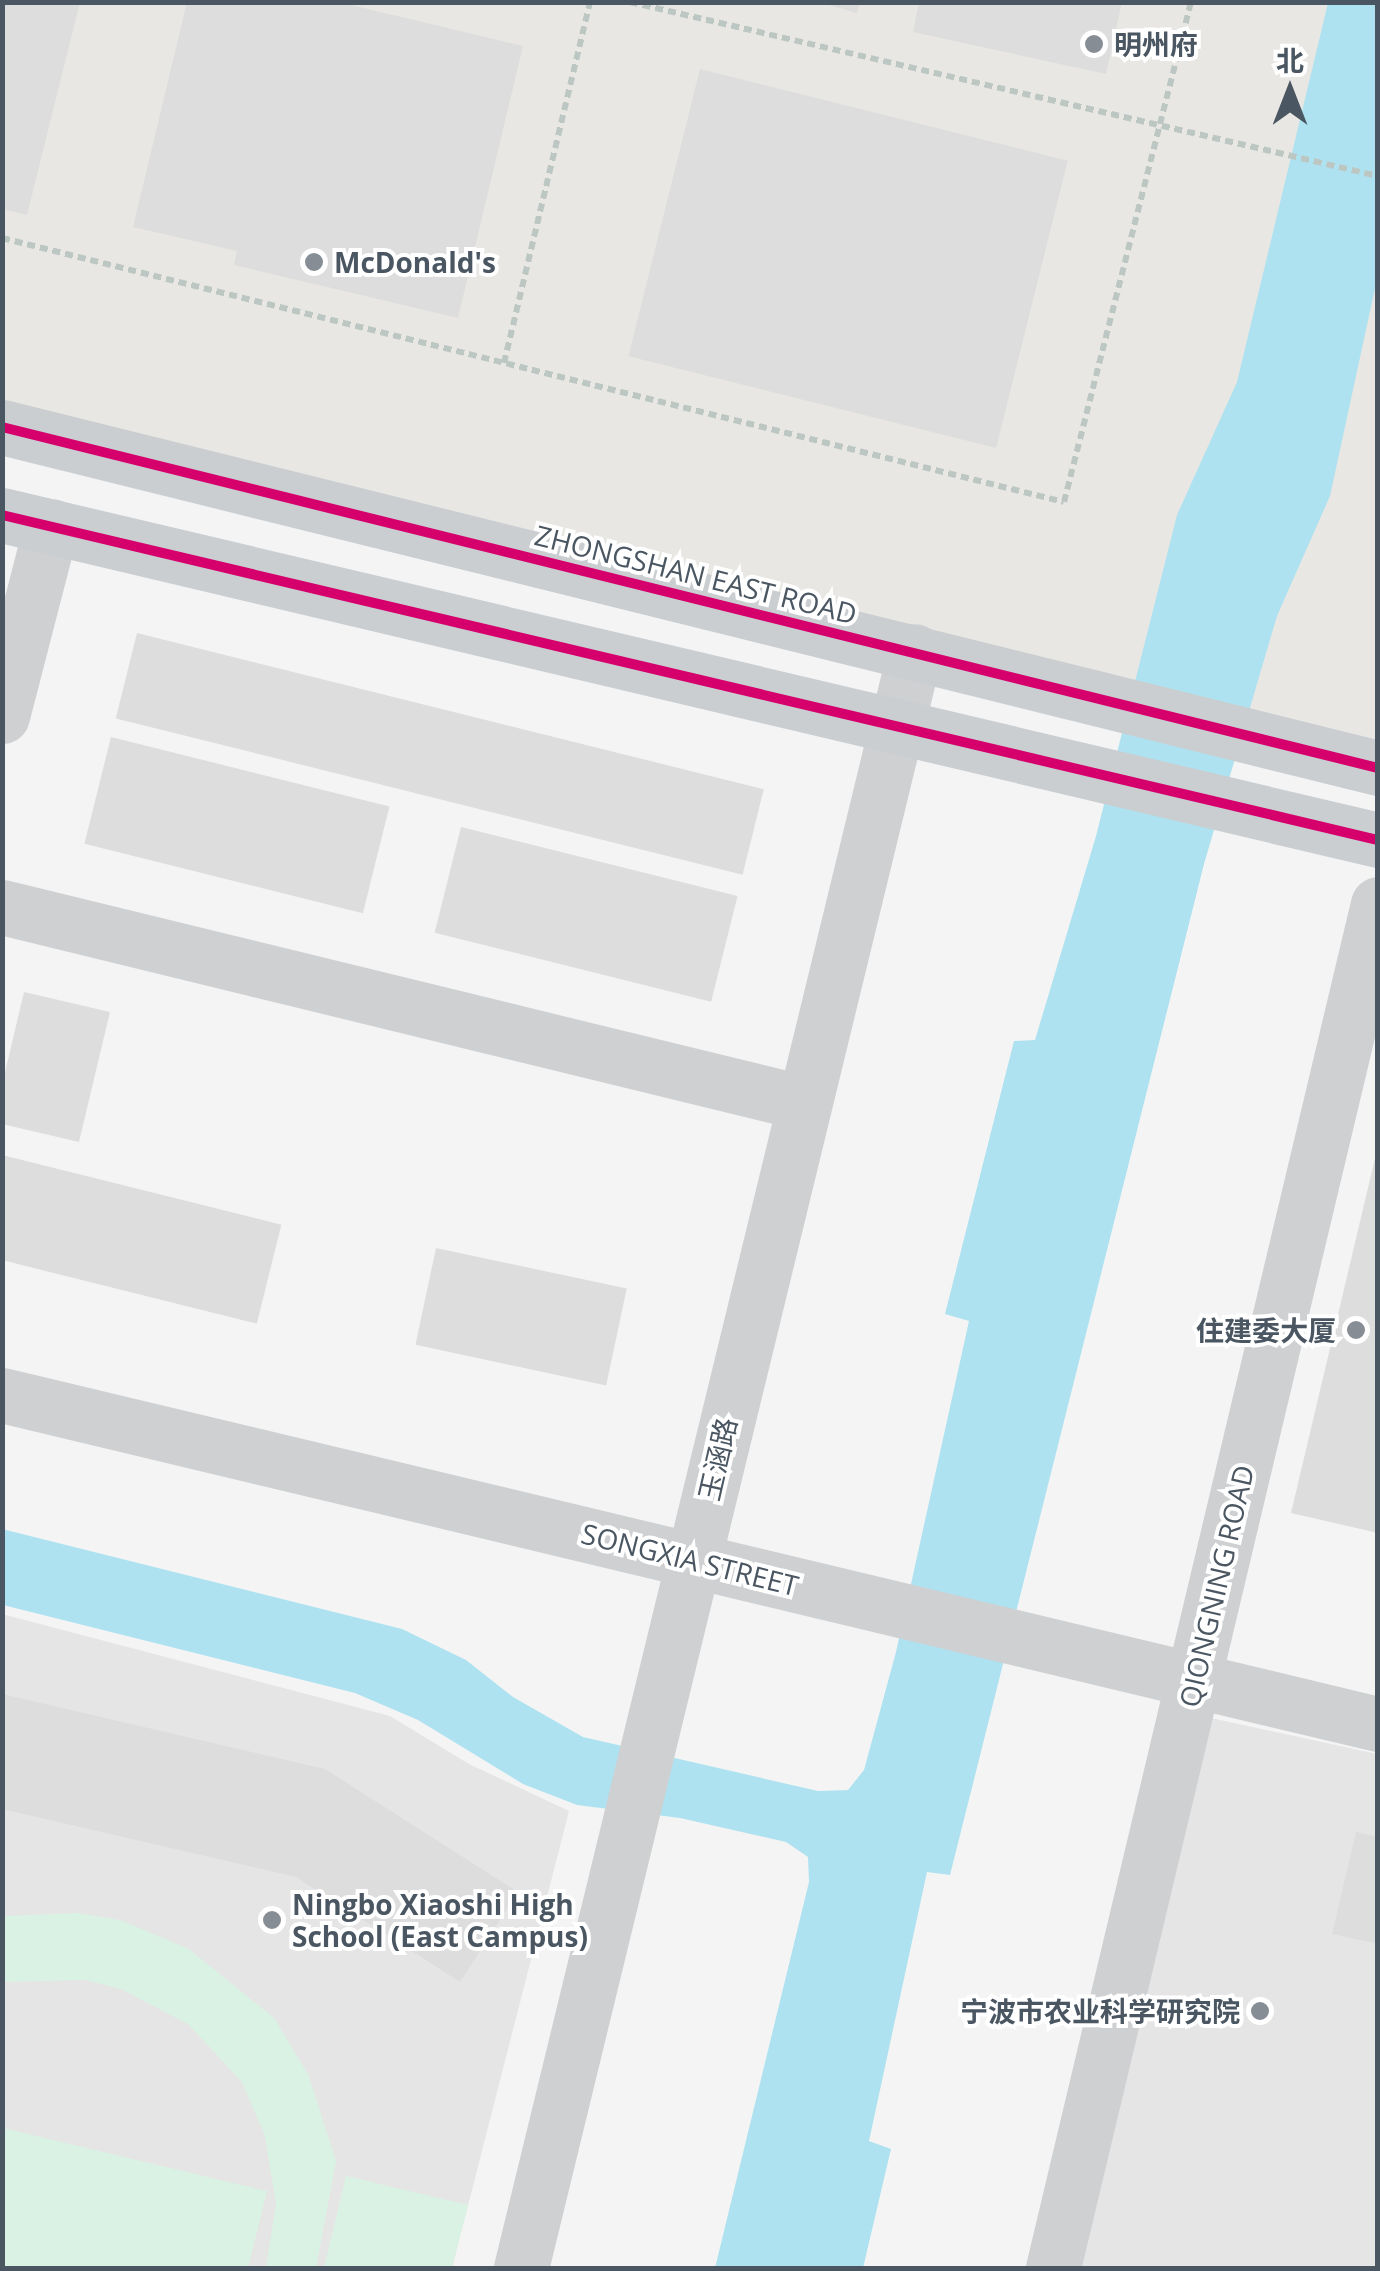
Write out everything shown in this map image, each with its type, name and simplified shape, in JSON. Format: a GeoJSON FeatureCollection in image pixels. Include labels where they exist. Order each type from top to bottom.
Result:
{"type":"FeatureCollection","features":[{"type":"Feature","properties":{"kind":"main road","name":"ZHONGSHAN EAST ROAD"},"geometry":{"type":"LineString","coordinates":[[2,427],[1378,768]]}},
{"type":"Feature","properties":{"kind":"main road"},"geometry":{"type":"LineString","coordinates":[[27,520],[1378,840]]}},
{"type":"Feature","properties":{"kind":"street"},"geometry":{"type":"LineString","coordinates":[[2,716],[27,520]]}},
{"type":"Feature","properties":{"kind":"street","name":"玉涵路"},"geometry":{"type":"LineString","coordinates":[[521,2268],[801,1102],[915,651]]}},
{"type":"Feature","properties":{"kind":"street","name":"QIONGNING ROAD"},"geometry":{"type":"LineString","coordinates":[[1052,2268],[1378,904]]}},
{"type":"Feature","properties":{"kind":"street"},"geometry":{"type":"LineString","coordinates":[[2,908],[801,1102]]}},
{"type":"Feature","properties":{"kind":"street","name":"SONGXIA STREET"},"geometry":{"type":"LineString","coordinates":[[2,1395],[693,1558],[1193,1683],[1378,1724]]}},
{"type":"Feature","properties":{"kind":"path"},"geometry":{"type":"LineString","coordinates":[[504,363],[590,2]]}},
{"type":"Feature","properties":{"kind":"path"},"geometry":{"type":"LineString","coordinates":[[630,2],[1378,176]]}},
{"type":"Feature","properties":{"kind":"path"},"geometry":{"type":"LineString","coordinates":[[2,238],[1064,502],[1192,2]]}},
{"type":"Feature","properties":{"kind":"shaded area"},"geometry":{"type":"Polygon","coordinates":[[[3,3],[1377,3],[1377,768],[3,427],[3,3]]]}},
{"type":"Feature","properties":{"kind":"shaded area","name":"Ningbo Xiaoshi High School (East Campus)"},"geometry":{"type":"Polygon","coordinates":[[[2,1614],[390,1716],[469,1764],[569,1811],[452,2268],[3,2268],[2,1614]]]}},
{"type":"Feature","properties":{"kind":"shaded area","name":"宁波市农业科学研究院"},"geometry":{"type":"Polygon","coordinates":[[[1211,1718],[1377,1754],[1377,2268],[1082,2268],[1211,1718]]]}},
{"type":"Feature","properties":{"kind":"green space"},"geometry":{"type":"Polygon","coordinates":[[[78,1913],[120,1920],[189,1949],[274,2018],[308,2074],[336,2161],[316,2268],[266,2268],[276,2204],[265,2136],[242,2082],[188,2024],[121,1989],[86,1980],[3,1982],[3,1916],[78,1913]]]}},
{"type":"Feature","properties":{"kind":"green space"},"geometry":{"type":"Polygon","coordinates":[[[3,2128],[267,2191],[248,2268],[3,2268],[3,2128]]]}},
{"type":"Feature","properties":{"kind":"green space"},"geometry":{"type":"Polygon","coordinates":[[[346,2176],[468,2205],[452,2268],[324,2268],[346,2176]]]}},
{"type":"Feature","properties":{"kind":"water"},"geometry":{"type":"Polygon","coordinates":[[[1328,3],[1377,3],[1377,279],[1330,496],[1277,616],[1204,864],[950,1875],[927,1872],[869,2141],[891,2149],[863,2268],[715,2268],[809,1882],[808,1857],[786,1842],[680,1818],[577,1805],[523,1784],[418,1720],[355,1693],[3,1605],[2,1529],[402,1629],[466,1660],[513,1697],[583,1737],[818,1791],[848,1790],[864,1770],[896,1652],[969,1321],[945,1314],[1014,1041],[1035,1040],[1096,836],[1177,515],[1237,382],[1328,3]]]}},
{"type":"Feature","properties":{"kind":"building"},"geometry":{"type":"Polygon","coordinates":[[[2,2],[80,2],[27,215],[2,209],[2,2]]]}},
{"type":"Feature","properties":{"kind":"building"},"geometry":{"type":"Polygon","coordinates":[[[187,2],[339,2],[523,46],[458,318],[234,265],[237,251],[133,227],[187,2]]]}},
{"type":"Feature","properties":{"kind":"building"},"geometry":{"type":"Polygon","coordinates":[[[818,2],[860,2],[857,13],[818,2]]]}},
{"type":"Feature","properties":{"kind":"building"},"geometry":{"type":"Polygon","coordinates":[[[919,2],[1122,2],[1106,74],[913,32],[919,2]]]}},
{"type":"Feature","properties":{"kind":"building"},"geometry":{"type":"Polygon","coordinates":[[[700,69],[1068,161],[996,448],[628,356],[700,69]]]}},
{"type":"Feature","properties":{"kind":"building"},"geometry":{"type":"Polygon","coordinates":[[[137,633],[764,789],[743,875],[116,718],[137,633]]]}},
{"type":"Feature","properties":{"kind":"building"},"geometry":{"type":"Polygon","coordinates":[[[111,737],[389,806],[363,913],[84,844],[111,737]]]}},
{"type":"Feature","properties":{"kind":"building"},"geometry":{"type":"Polygon","coordinates":[[[461,827],[738,896],[711,1002],[435,933],[461,827]]]}},
{"type":"Feature","properties":{"kind":"building"},"geometry":{"type":"Polygon","coordinates":[[[24,992],[110,1012],[79,1142],[2,1124],[2,1085],[24,992]]]}},
{"type":"Feature","properties":{"kind":"building","name":"住建委大厦"},"geometry":{"type":"Polygon","coordinates":[[[1378,1154],[1378,1533],[1291,1513],[1378,1154]]]}},
{"type":"Feature","properties":{"kind":"building"},"geometry":{"type":"Polygon","coordinates":[[[2,1155],[281,1225],[257,1324],[2,1260],[2,1155]]]}},
{"type":"Feature","properties":{"kind":"building"},"geometry":{"type":"Polygon","coordinates":[[[436,1248],[627,1289],[606,1385],[415,1345],[436,1248]]]}},
{"type":"Feature","properties":{"kind":"building"},"geometry":{"type":"Polygon","coordinates":[[[2,1694],[325,1769],[518,1892],[460,1982],[296,1877],[2,1809],[2,1694]]]}},
{"type":"Feature","properties":{"kind":"building"},"geometry":{"type":"Polygon","coordinates":[[[1356,1832],[1378,1837],[1378,1944],[1332,1934],[1356,1832]]]}},
{"type":"Feature","properties":{"kind":"cycle path"},"geometry":{"type":"LineString","coordinates":[[2,427],[1378,768]]}},
{"type":"Feature","properties":{"kind":"cycle path"},"geometry":{"type":"LineString","coordinates":[[2,515],[1378,840]]}},
{"type":"Feature","properties":{"kind":"place","name":"明州府"},"geometry":{"type":"Point","coordinates":[1094,44]}},
{"type":"Feature","properties":{"kind":"place","name":"McDonald's"},"geometry":{"type":"Point","coordinates":[314,262]}},
{"type":"Feature","properties":{"kind":"place","name":"住建委大厦"},"geometry":{"type":"Point","coordinates":[1356,1330]}},
{"type":"Feature","properties":{"kind":"place","name":"Ningbo Xiaoshi High School (East Campus)"},"geometry":{"type":"Point","coordinates":[272,1920]}},
{"type":"Feature","properties":{"kind":"place","name":"宁波市农业科学研究院"},"geometry":{"type":"Point","coordinates":[1260,2011]}}]}
